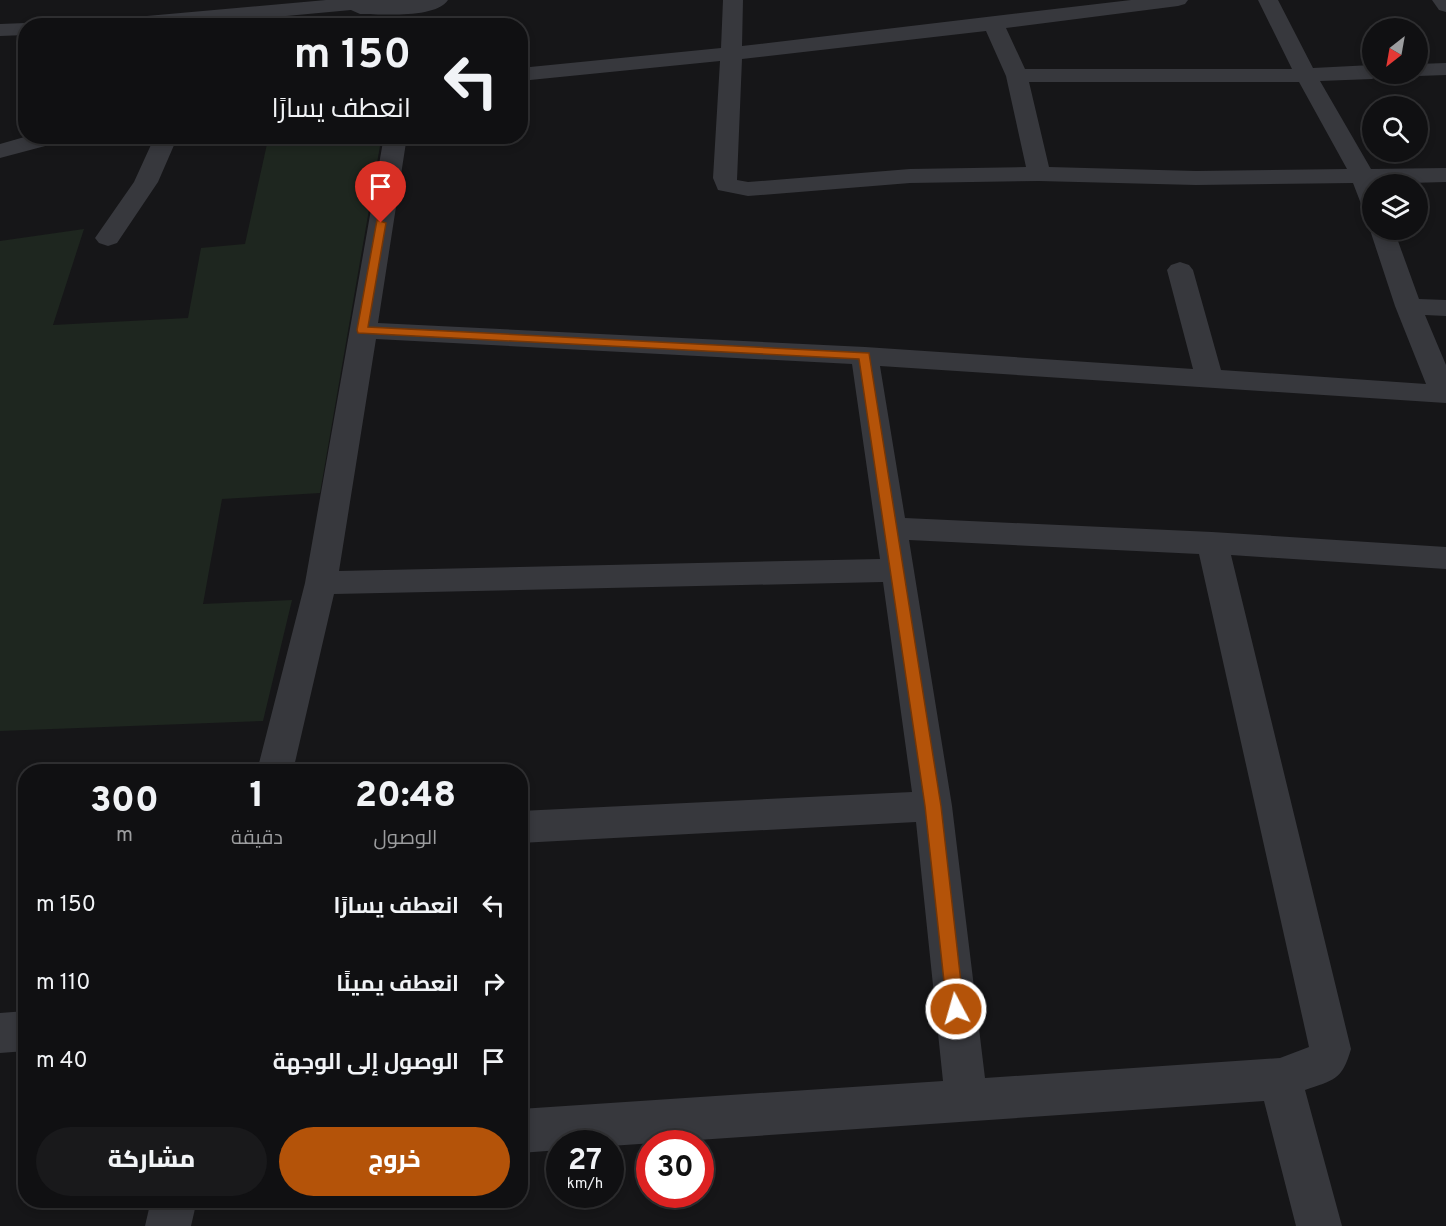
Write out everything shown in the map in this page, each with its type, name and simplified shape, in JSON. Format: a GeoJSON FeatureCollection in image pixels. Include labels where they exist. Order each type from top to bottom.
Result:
{"type":"FeatureCollection","features":[{"type":"Feature","properties":{"kind":"street"},"geometry":{"type":"LineString","coordinates":[[227,18],[421,7],[438,0]]}},
{"type":"Feature","properties":{"kind":"street"},"geometry":{"type":"LineString","coordinates":[[733,0],[725,178],[727,185],[735,188],[910,176],[1040,174],[1196,178],[1362,176]]}},
{"type":"Feature","properties":{"kind":"street"},"geometry":{"type":"LineString","coordinates":[[528,74],[729,55],[994,24],[1058,8],[1178,0]]}},
{"type":"Feature","properties":{"kind":"street"},"geometry":{"type":"LineString","coordinates":[[1268,0],[1306,75],[1362,174]]}},
{"type":"Feature","properties":{"kind":"street"},"geometry":{"type":"LineString","coordinates":[[1442,0],[1446,6]]}},
{"type":"Feature","properties":{"kind":"street"},"geometry":{"type":"LineString","coordinates":[[994,24],[1017,76],[1040,174]]}},
{"type":"Feature","properties":{"kind":"street"},"geometry":{"type":"LineString","coordinates":[[0,30],[18,29]]}},
{"type":"Feature","properties":{"kind":"street"},"geometry":{"type":"LineString","coordinates":[[1428,70],[1446,69]]}},
{"type":"Feature","properties":{"kind":"street"},"geometry":{"type":"LineString","coordinates":[[1017,76],[1306,75],[1362,72]]}},
{"type":"Feature","properties":{"kind":"street"},"geometry":{"type":"LineString","coordinates":[[0,151],[26,144]]}},
{"type":"Feature","properties":{"kind":"street"},"geometry":{"type":"LineString","coordinates":[[108,238],[146,182],[163,144]]}},
{"type":"Feature","properties":{"kind":"street"},"geometry":{"type":"LineString","coordinates":[[277,764],[321,583],[395,144]]}},
{"type":"Feature","properties":{"kind":"street"},"geometry":{"type":"LineString","coordinates":[[1428,176],[1446,176]]}},
{"type":"Feature","properties":{"kind":"street"},"geometry":{"type":"LineString","coordinates":[[362,330],[865,356],[1445,394],[1408,306],[1385,240]]}},
{"type":"Feature","properties":{"kind":"street"},"geometry":{"type":"LineString","coordinates":[[1180,270],[1209,378]]}},
{"type":"Feature","properties":{"kind":"street"},"geometry":{"type":"LineString","coordinates":[[1408,306],[1446,308]]}},
{"type":"Feature","properties":{"kind":"street"},"geometry":{"type":"LineString","coordinates":[[865,356],[933,806],[966,1099]]}},
{"type":"Feature","properties":{"kind":"street"},"geometry":{"type":"LineString","coordinates":[[892,528],[1212,543],[1446,558]]}},
{"type":"Feature","properties":{"kind":"street"},"geometry":{"type":"LineString","coordinates":[[528,1130],[1280,1079],[1318,1065],[1327,1059],[1330,1049],[1212,543]]}},
{"type":"Feature","properties":{"kind":"street"},"geometry":{"type":"LineString","coordinates":[[321,583],[896,570]]}},
{"type":"Feature","properties":{"kind":"street"},"geometry":{"type":"LineString","coordinates":[[528,827],[933,806]]}},
{"type":"Feature","properties":{"kind":"street"},"geometry":{"type":"LineString","coordinates":[[0,1033],[18,1032]]}},
{"type":"Feature","properties":{"kind":"street"},"geometry":{"type":"LineString","coordinates":[[1280,1079],[1319,1226]]}},
{"type":"Feature","properties":{"kind":"street"},"geometry":{"type":"LineString","coordinates":[[168,1226],[172,1208]]}},
{"type":"Feature","properties":{"kind":"shaded area"},"geometry":{"type":"Polygon","coordinates":[[[267,144],[380,144],[320,493],[222,499],[203,604],[292,600],[263,721],[0,731],[0,241],[84,229],[53,325],[188,318],[201,248],[245,244],[267,144]]]}},
{"type":"Feature","properties":{"kind":"route"},"geometry":{"type":"LineString","coordinates":[[381,223],[362,330],[865,356],[892,528],[907,647],[933,806],[956,1009]]}}]}
